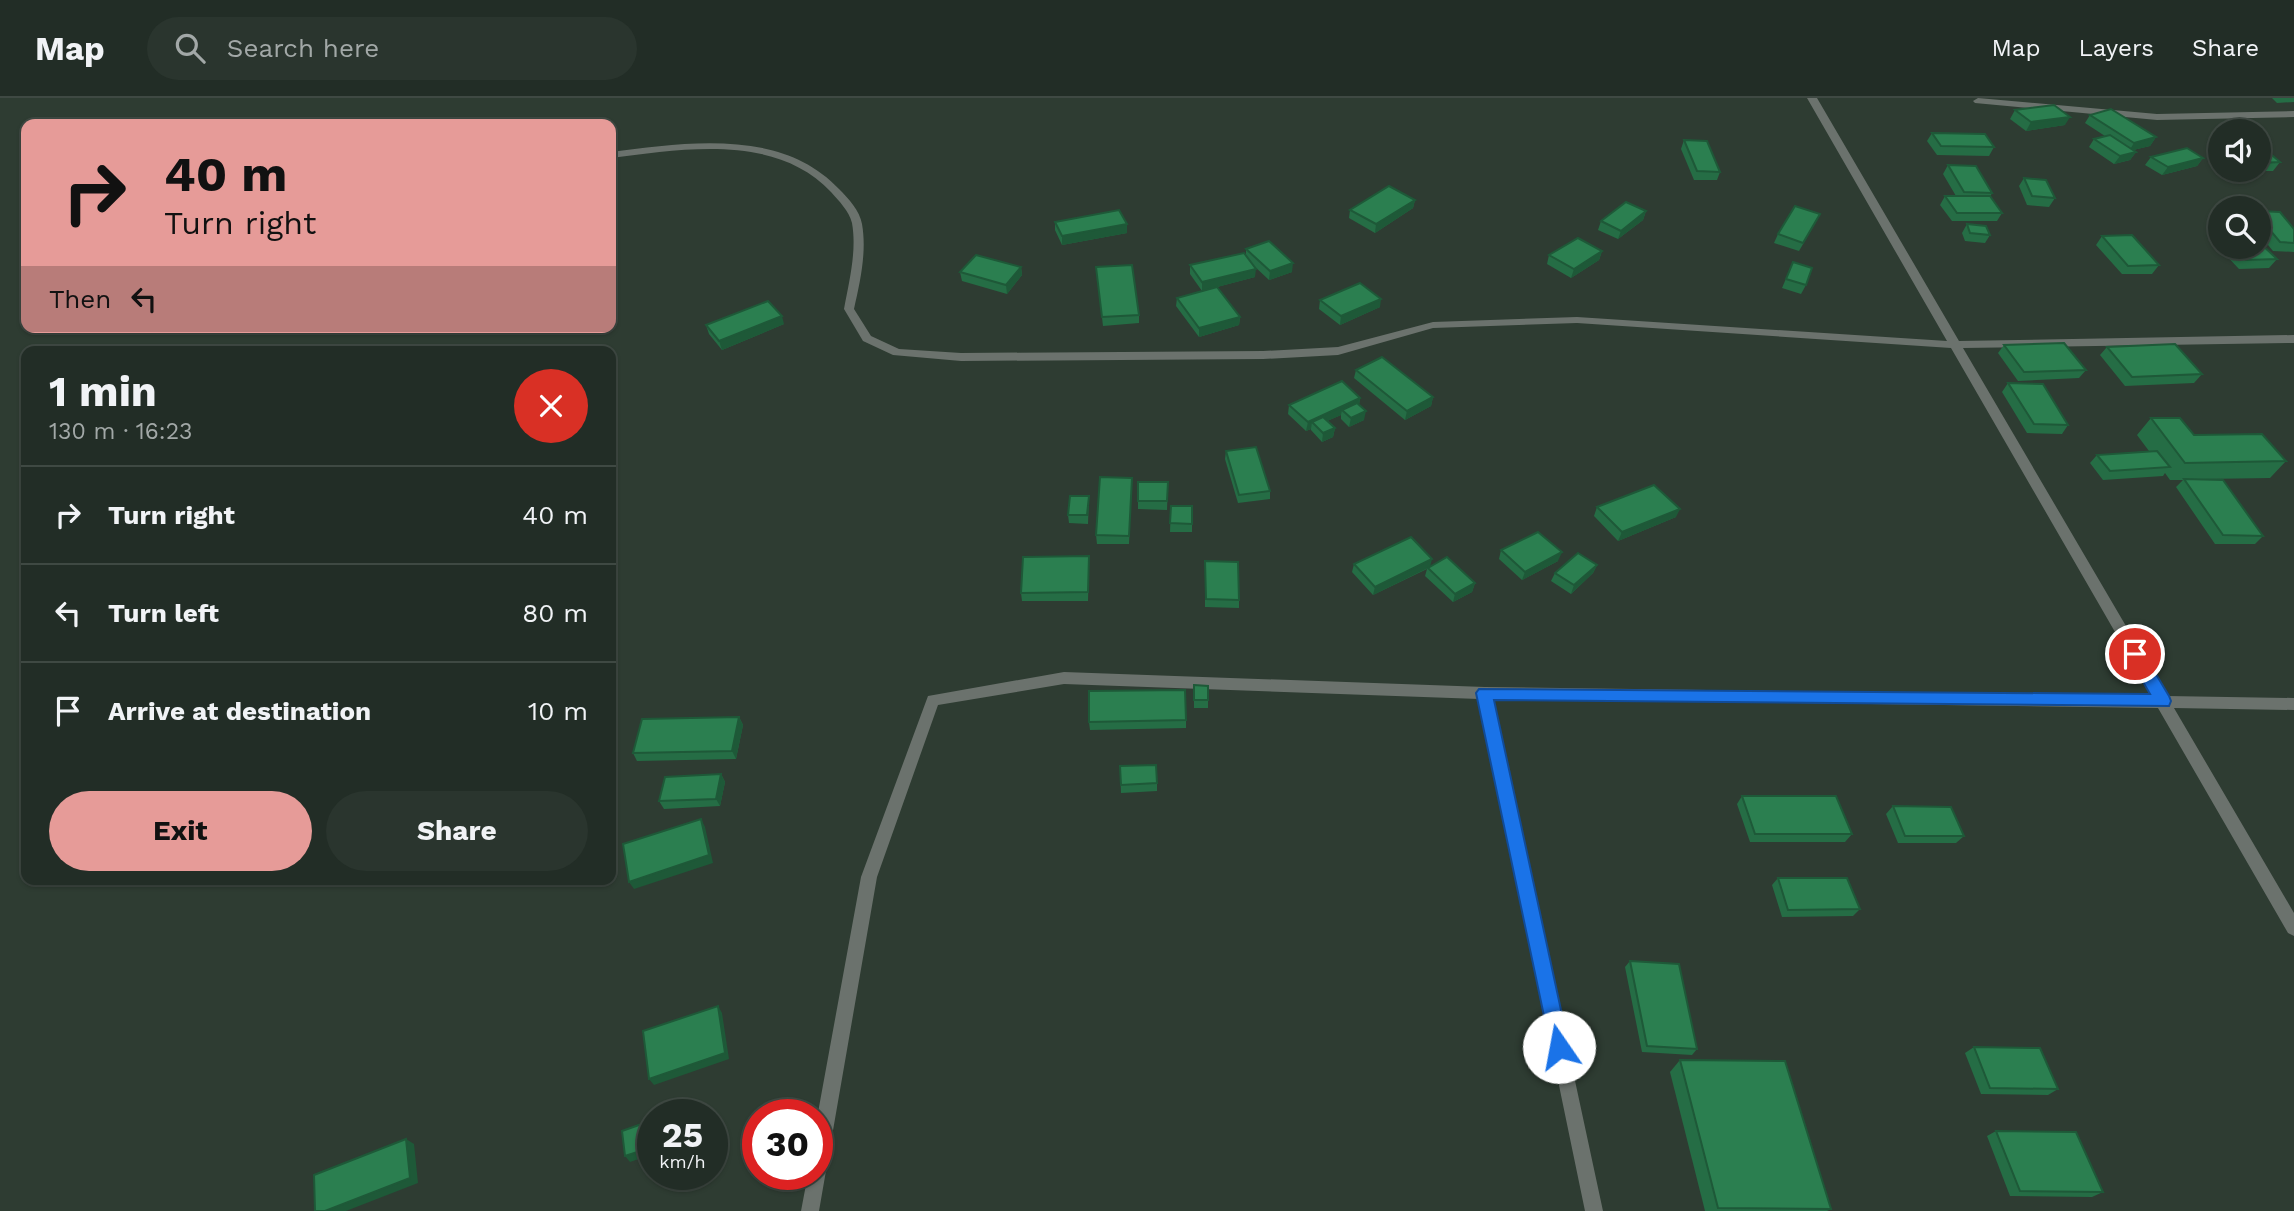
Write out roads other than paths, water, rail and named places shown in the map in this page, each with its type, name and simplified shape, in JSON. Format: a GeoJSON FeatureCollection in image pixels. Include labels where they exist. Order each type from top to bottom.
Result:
{"type":"FeatureCollection","features":[{"type":"Feature","properties":{"kind":"street"},"geometry":{"type":"LineString","coordinates":[[1812,98],[2294,928]]}},
{"type":"Feature","properties":{"kind":"street"},"geometry":{"type":"LineString","coordinates":[[1978,101],[2157,117],[2294,114]]}},
{"type":"Feature","properties":{"kind":"street"},"geometry":{"type":"LineString","coordinates":[[616,154],[712,144],[756,150],[794,160],[832,183],[857,221],[857,271],[849,309],[867,338],[897,352],[961,357],[1263,355],[1338,351],[1433,325],[1577,320],[1955,345],[2294,339]]}},
{"type":"Feature","properties":{"kind":"street"},"geometry":{"type":"LineString","coordinates":[[830,1099],[869,877],[933,699],[1064,678],[1485,693],[2294,704]]}},
{"type":"Feature","properties":{"kind":"street"},"geometry":{"type":"LineString","coordinates":[[1485,693],[1594,1211]]}},
{"type":"Feature","properties":{"kind":"street"},"geometry":{"type":"LineString","coordinates":[[810,1211],[814,1190]]}}]}
